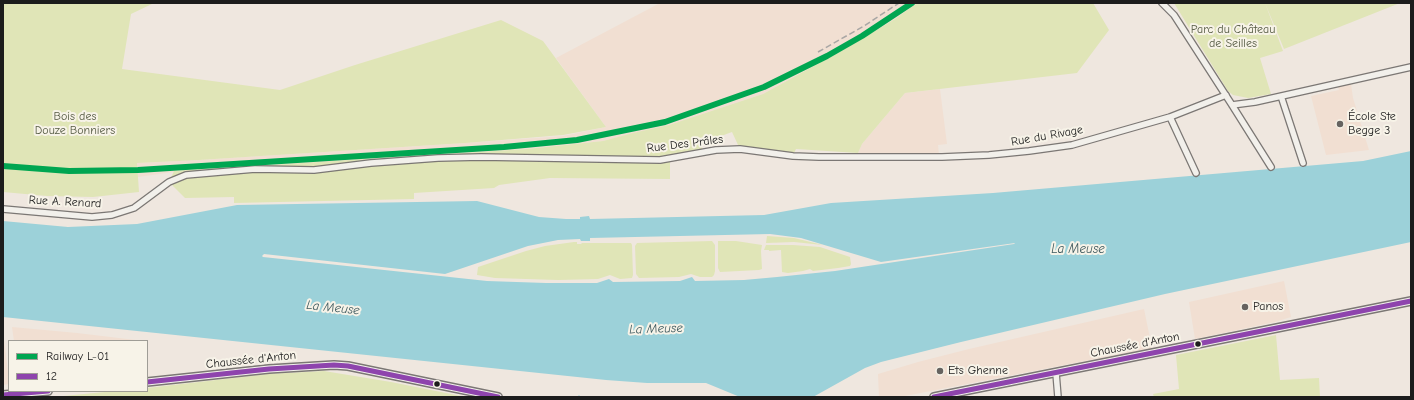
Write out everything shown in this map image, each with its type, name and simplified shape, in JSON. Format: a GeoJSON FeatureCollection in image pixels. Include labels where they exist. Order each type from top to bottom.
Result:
{"type":"FeatureCollection","features":[{"type":"Feature","properties":{"kind":"main road","name":"Chaussée d'Anton"},"geometry":{"type":"LineString","coordinates":[[934,397],[1411,301]]}},
{"type":"Feature","properties":{"kind":"main road","name":"Chaussée d'Anton"},"geometry":{"type":"LineString","coordinates":[[148,382],[269,369],[334,365],[498,397]]}},
{"type":"Feature","properties":{"kind":"main road"},"geometry":{"type":"LineString","coordinates":[[3,395],[37,392]]}},
{"type":"Feature","properties":{"kind":"street"},"geometry":{"type":"LineString","coordinates":[[1162,3],[1174,15],[1271,167]]}},
{"type":"Feature","properties":{"kind":"street"},"geometry":{"type":"LineString","coordinates":[[1232,105],[1255,102],[1411,67]]}},
{"type":"Feature","properties":{"kind":"street","name":"Rue du Rivage"},"geometry":{"type":"LineString","coordinates":[[924,157],[989,155],[1072,145],[1170,117],[1226,95]]}},
{"type":"Feature","properties":{"kind":"street"},"geometry":{"type":"LineString","coordinates":[[1281,96],[1303,163]]}},
{"type":"Feature","properties":{"kind":"street"},"geometry":{"type":"LineString","coordinates":[[1170,117],[1196,174]]}},
{"type":"Feature","properties":{"kind":"street","name":"Rue Des Prâles"},"geometry":{"type":"LineString","coordinates":[[186,175],[255,169],[314,170],[371,163],[438,158],[481,157],[660,160],[716,150],[740,149],[793,156],[924,157]]}},
{"type":"Feature","properties":{"kind":"street","name":"Rue A. Renard"},"geometry":{"type":"LineString","coordinates":[[3,209],[92,217],[112,215],[134,208],[169,182],[186,175]]}},
{"type":"Feature","properties":{"kind":"street"},"geometry":{"type":"LineString","coordinates":[[1056,373],[1058,397]]}},
{"type":"Feature","properties":{"kind":"shaded area"},"geometry":{"type":"Polygon","coordinates":[[[660,3],[917,3],[895,19],[843,50],[763,94],[669,125],[603,141],[527,149],[173,172],[138,177],[136,163],[563,136],[606,127],[556,58],[660,3]]]}},
{"type":"Feature","properties":{"kind":"shaded area","name":"École Ste Begge 3"},"geometry":{"type":"Polygon","coordinates":[[[1351,84],[1353,98],[1369,150],[1326,155],[1311,96],[1339,90],[1338,87],[1351,84]]]}},
{"type":"Feature","properties":{"kind":"shaded area"},"geometry":{"type":"Polygon","coordinates":[[[940,89],[947,144],[938,145],[939,155],[858,153],[862,144],[905,93],[940,89]]]}},
{"type":"Feature","properties":{"kind":"shaded area"},"geometry":{"type":"Polygon","coordinates":[[[1284,281],[1291,317],[1275,322],[1195,339],[1189,302],[1284,281]]]}},
{"type":"Feature","properties":{"kind":"shaded area"},"geometry":{"type":"Polygon","coordinates":[[[1144,309],[1152,348],[900,397],[879,397],[878,374],[969,349],[1144,309]]]}},
{"type":"Feature","properties":{"kind":"shaded area"},"geometry":{"type":"Polygon","coordinates":[[[12,327],[136,340],[14,340],[12,327]]]}},
{"type":"Feature","properties":{"kind":"shaded area"},"geometry":{"type":"Polygon","coordinates":[[[3,331],[8,384],[3,385],[3,331]]]}},
{"type":"Feature","properties":{"kind":"green space","name":"Bois des Douze Bonniers"},"geometry":{"type":"Polygon","coordinates":[[[3,3],[154,3],[131,14],[122,69],[280,90],[501,20],[543,41],[606,127],[563,135],[465,143],[137,163],[139,192],[93,197],[47,196],[3,192],[3,3]]]}},
{"type":"Feature","properties":{"kind":"green space"},"geometry":{"type":"Polygon","coordinates":[[[917,3],[1093,3],[1109,30],[1077,73],[905,93],[862,144],[858,153],[796,149],[794,153],[739,147],[732,132],[702,143],[702,152],[670,158],[670,179],[550,178],[499,185],[494,188],[414,193],[414,199],[234,203],[234,197],[185,198],[169,182],[174,171],[527,149],[603,141],[669,125],[763,94],[843,50],[895,19],[917,3]]]}},
{"type":"Feature","properties":{"kind":"green space","name":"Parc du Château de Seilles"},"geometry":{"type":"Polygon","coordinates":[[[1174,3],[1265,3],[1283,51],[1260,58],[1271,94],[1248,98],[1233,95],[1228,91],[1174,3]]]}},
{"type":"Feature","properties":{"kind":"green space"},"geometry":{"type":"Polygon","coordinates":[[[1265,3],[1400,3],[1284,49],[1265,3]]]}},
{"type":"Feature","properties":{"kind":"green space"},"geometry":{"type":"Polygon","coordinates":[[[767,236],[794,238],[823,245],[794,242],[766,243],[767,236]]]}},
{"type":"Feature","properties":{"kind":"green space"},"geometry":{"type":"Polygon","coordinates":[[[712,241],[715,245],[715,271],[712,277],[700,277],[691,274],[679,277],[639,278],[636,274],[635,246],[637,243],[712,241]]]}},
{"type":"Feature","properties":{"kind":"green space"},"geometry":{"type":"Polygon","coordinates":[[[718,241],[736,241],[762,245],[762,269],[720,272],[718,268],[718,241]]]}},
{"type":"Feature","properties":{"kind":"green space"},"geometry":{"type":"Polygon","coordinates":[[[577,242],[577,244],[631,243],[632,278],[620,279],[610,275],[598,279],[558,280],[495,278],[477,275],[478,267],[545,246],[577,242]]]}},
{"type":"Feature","properties":{"kind":"green space"},"geometry":{"type":"Polygon","coordinates":[[[766,245],[820,247],[850,257],[851,264],[850,266],[813,271],[810,269],[788,273],[782,272],[781,250],[764,250],[766,245]]]}},
{"type":"Feature","properties":{"kind":"green space"},"geometry":{"type":"Polygon","coordinates":[[[1276,335],[1280,380],[1319,378],[1320,397],[1154,397],[1153,394],[1179,389],[1176,355],[1276,335]]]}},
{"type":"Feature","properties":{"kind":"green space"},"geometry":{"type":"Polygon","coordinates":[[[324,371],[391,382],[466,397],[53,397],[105,392],[148,392],[148,388],[268,374],[324,371]]]}},
{"type":"Feature","properties":{"kind":"water","name":"La Meuse"},"geometry":{"type":"Polygon","coordinates":[[[1411,151],[1411,242],[1165,294],[881,362],[865,368],[813,397],[740,397],[706,383],[647,383],[606,380],[3,317],[3,221],[68,227],[137,224],[237,205],[477,201],[539,217],[566,219],[580,219],[580,217],[589,216],[590,219],[764,215],[831,203],[993,193],[1363,161],[1411,151]],[[770,234],[590,238],[590,241],[581,241],[580,239],[558,240],[528,246],[445,274],[264,254],[262,256],[487,281],[597,283],[609,279],[613,282],[680,281],[692,277],[695,281],[744,280],[777,277],[835,271],[1015,243],[881,262],[801,238],[770,234]]]}},
{"type":"Feature","properties":{"kind":"railway"},"geometry":{"type":"LineString","coordinates":[[818,52],[864,26],[899,3]]}},
{"type":"Feature","properties":{"kind":"rail line","name":"L-01"},"geometry":{"type":"LineString","coordinates":[[3,166],[69,171],[138,170],[504,147],[577,140],[665,122],[764,87],[827,56],[862,36],[912,3]]}},
{"type":"Feature","properties":{"kind":"transit line","name":"12"},"geometry":{"type":"LineString","coordinates":[[934,397],[1411,301]]}},
{"type":"Feature","properties":{"kind":"transit line","name":"12"},"geometry":{"type":"LineString","coordinates":[[148,382],[269,369],[334,365],[348,366],[498,397]]}},
{"type":"Feature","properties":{"kind":"transit line","name":"12"},"geometry":{"type":"LineString","coordinates":[[3,395],[37,392]]}},
{"type":"Feature","properties":{"kind":"place","name":"École Ste Begge 3"},"geometry":{"type":"Point","coordinates":[1340,124]}},
{"type":"Feature","properties":{"kind":"place","name":"Panos"},"geometry":{"type":"Point","coordinates":[1245,307]}},
{"type":"Feature","properties":{"kind":"place","name":"Ets Ghenne"},"geometry":{"type":"Point","coordinates":[940,371]}}]}
